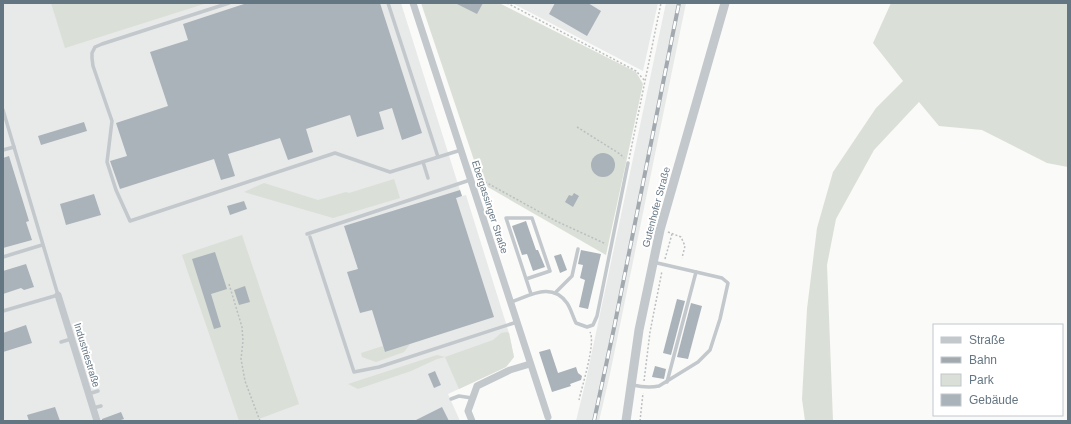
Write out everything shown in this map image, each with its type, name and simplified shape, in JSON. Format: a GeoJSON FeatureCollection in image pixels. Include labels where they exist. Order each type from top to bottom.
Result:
{"type":"FeatureCollection","features":[{"type":"Feature","properties":{"kind":"street","name":"Ebergassinger Straße"},"geometry":{"type":"LineString","coordinates":[[413,3],[548,417]]}},
{"type":"Feature","properties":{"kind":"street","name":"Gutenhofer Straße"},"geometry":{"type":"LineString","coordinates":[[626,421],[639,330],[660,230],[725,3]]}},
{"type":"Feature","properties":{"kind":"street","name":"Industriestraße"},"geometry":{"type":"LineString","coordinates":[[58,296],[71,339],[81,381],[88,394],[92,412],[97,421]]}},
{"type":"Feature","properties":{"kind":"street"},"geometry":{"type":"LineString","coordinates":[[472,421],[468,411],[477,386],[510,370],[530,364]]}},
{"type":"Feature","properties":{"kind":"lane"},"geometry":{"type":"LineString","coordinates":[[229,3],[102,44],[95,47],[92,53],[93,66],[112,121],[107,162],[116,190],[130,221],[335,153],[390,172],[461,150]]}},
{"type":"Feature","properties":{"kind":"lane"},"geometry":{"type":"LineString","coordinates":[[388,3],[438,157]]}},
{"type":"Feature","properties":{"kind":"lane"},"geometry":{"type":"LineString","coordinates":[[3,110],[58,296],[3,311]]}},
{"type":"Feature","properties":{"kind":"lane"},"geometry":{"type":"LineString","coordinates":[[3,150],[14,147]]}},
{"type":"Feature","properties":{"kind":"lane"},"geometry":{"type":"LineString","coordinates":[[423,162],[428,178]]}},
{"type":"Feature","properties":{"kind":"lane"},"geometry":{"type":"LineString","coordinates":[[511,302],[531,294],[547,291],[556,292],[567,303],[576,323],[587,327],[593,325],[597,316],[628,162]]}},
{"type":"Feature","properties":{"kind":"lane"},"geometry":{"type":"LineString","coordinates":[[307,234],[471,180]]}},
{"type":"Feature","properties":{"kind":"lane"},"geometry":{"type":"LineString","coordinates":[[526,279],[550,271],[532,218],[506,218],[526,279],[531,294]]}},
{"type":"Feature","properties":{"kind":"lane"},"geometry":{"type":"LineString","coordinates":[[310,237],[354,372],[379,367],[517,322]]}},
{"type":"Feature","properties":{"kind":"lane"},"geometry":{"type":"LineString","coordinates":[[3,257],[42,245]]}},
{"type":"Feature","properties":{"kind":"lane"},"geometry":{"type":"LineString","coordinates":[[556,292],[572,276],[578,249]]}},
{"type":"Feature","properties":{"kind":"lane"},"geometry":{"type":"LineString","coordinates":[[632,385],[654,387],[667,382],[698,362],[710,350],[720,319],[728,283],[722,278],[653,262]]}},
{"type":"Feature","properties":{"kind":"lane"},"geometry":{"type":"LineString","coordinates":[[667,382],[696,272]]}},
{"type":"Feature","properties":{"kind":"lane"},"geometry":{"type":"LineString","coordinates":[[61,342],[71,339]]}},
{"type":"Feature","properties":{"kind":"lane"},"geometry":{"type":"LineString","coordinates":[[88,394],[98,391]]}},
{"type":"Feature","properties":{"kind":"lane"},"geometry":{"type":"LineString","coordinates":[[451,399],[459,396],[472,398]]}},
{"type":"Feature","properties":{"kind":"lane"},"geometry":{"type":"LineString","coordinates":[[92,412],[101,406]]}},
{"type":"Feature","properties":{"kind":"path"},"geometry":{"type":"LineString","coordinates":[[507,3],[636,71],[644,81]]}},
{"type":"Feature","properties":{"kind":"path"},"geometry":{"type":"LineString","coordinates":[[628,162],[661,3]]}},
{"type":"Feature","properties":{"kind":"path"},"geometry":{"type":"LineString","coordinates":[[577,127],[620,154],[628,162]]}},
{"type":"Feature","properties":{"kind":"path"},"geometry":{"type":"LineString","coordinates":[[471,180],[479,178],[556,221],[611,247]]}},
{"type":"Feature","properties":{"kind":"path"},"geometry":{"type":"LineString","coordinates":[[660,230],[681,237],[685,246],[682,258]]}},
{"type":"Feature","properties":{"kind":"path"},"geometry":{"type":"LineString","coordinates":[[640,421],[650,332],[663,264],[672,234]]}},
{"type":"Feature","properties":{"kind":"path"},"geometry":{"type":"LineString","coordinates":[[229,284],[242,327],[243,341],[241,359],[245,381],[260,421]]}},
{"type":"Feature","properties":{"kind":"path"},"geometry":{"type":"LineString","coordinates":[[579,400],[591,350],[591,335],[587,327]]}},
{"type":"Feature","properties":{"kind":"shaded area"},"geometry":{"type":"Polygon","coordinates":[[[3,3],[401,3],[462,196],[466,195],[509,333],[514,357],[506,367],[448,394],[460,421],[3,421],[3,3]]]}},
{"type":"Feature","properties":{"kind":"shaded area"},"geometry":{"type":"Polygon","coordinates":[[[512,3],[658,3],[643,71],[539,17],[512,3]]]}},
{"type":"Feature","properties":{"kind":"shaded area"},"geometry":{"type":"Polygon","coordinates":[[[666,3],[686,3],[610,374],[599,421],[576,421],[586,380],[666,3]]]}},
{"type":"Feature","properties":{"kind":"green space"},"geometry":{"type":"Polygon","coordinates":[[[51,3],[207,3],[65,48],[51,3]]]}},
{"type":"Feature","properties":{"kind":"green space"},"geometry":{"type":"Polygon","coordinates":[[[421,3],[499,3],[636,72],[643,84],[606,255],[486,186],[479,175],[421,3]]]}},
{"type":"Feature","properties":{"kind":"green space"},"geometry":{"type":"Polygon","coordinates":[[[891,3],[1068,3],[1068,167],[1047,163],[982,130],[939,126],[919,102],[874,150],[836,219],[827,265],[833,421],[805,421],[802,399],[807,309],[817,228],[833,172],[876,108],[903,81],[873,43],[891,3]]]}},
{"type":"Feature","properties":{"kind":"green space"},"geometry":{"type":"Polygon","coordinates":[[[394,179],[400,198],[333,218],[244,192],[264,183],[318,200],[346,192],[349,193],[394,179]]]}},
{"type":"Feature","properties":{"kind":"green space"},"geometry":{"type":"Polygon","coordinates":[[[242,235],[299,404],[253,421],[239,421],[182,255],[242,235]]]}},
{"type":"Feature","properties":{"kind":"green space"},"geometry":{"type":"Polygon","coordinates":[[[507,332],[509,333],[514,357],[506,367],[459,389],[445,357],[493,340],[501,333],[507,332]]]}},
{"type":"Feature","properties":{"kind":"green space"},"geometry":{"type":"Polygon","coordinates":[[[410,344],[404,352],[376,362],[362,357],[361,353],[383,346],[386,352],[410,344]]]}},
{"type":"Feature","properties":{"kind":"green space"},"geometry":{"type":"Polygon","coordinates":[[[437,355],[445,357],[411,371],[358,389],[348,384],[437,355]]]}},
{"type":"Feature","properties":{"kind":"building"},"geometry":{"type":"Polygon","coordinates":[[[247,3],[380,3],[422,133],[402,140],[392,108],[379,112],[384,129],[357,137],[350,115],[306,129],[313,152],[288,160],[280,138],[228,154],[235,176],[221,180],[214,159],[120,189],[110,161],[127,156],[116,123],[168,106],[150,52],[188,40],[183,24],[247,3]]]}},
{"type":"Feature","properties":{"kind":"building"},"geometry":{"type":"Polygon","coordinates":[[[455,3],[483,3],[477,14],[455,3]]]}},
{"type":"Feature","properties":{"kind":"building"},"geometry":{"type":"Polygon","coordinates":[[[555,3],[588,3],[601,11],[587,36],[549,14],[555,3]]]}},
{"type":"Feature","properties":{"kind":"building"},"geometry":{"type":"Polygon","coordinates":[[[84,122],[87,131],[41,145],[38,136],[84,122]]]}},
{"type":"Feature","properties":{"kind":"building"},"geometry":{"type":"Polygon","coordinates":[[[603,153],[612,156],[615,165],[612,174],[603,177],[594,174],[591,165],[594,156],[603,153]]]}},
{"type":"Feature","properties":{"kind":"building"},"geometry":{"type":"Polygon","coordinates":[[[9,156],[29,221],[26,222],[32,240],[3,248],[3,158],[9,156]]]}},
{"type":"Feature","properties":{"kind":"building"},"geometry":{"type":"Polygon","coordinates":[[[460,190],[462,196],[456,198],[494,317],[385,352],[372,310],[360,313],[347,272],[358,269],[344,226],[460,190]]]}},
{"type":"Feature","properties":{"kind":"building"},"geometry":{"type":"Polygon","coordinates":[[[574,193],[579,196],[573,207],[565,202],[569,195],[572,196],[574,193]]]}},
{"type":"Feature","properties":{"kind":"building"},"geometry":{"type":"Polygon","coordinates":[[[94,194],[101,215],[66,225],[60,204],[94,194]]]}},
{"type":"Feature","properties":{"kind":"building"},"geometry":{"type":"Polygon","coordinates":[[[244,201],[247,209],[230,215],[227,206],[244,201]]]}},
{"type":"Feature","properties":{"kind":"building"},"geometry":{"type":"Polygon","coordinates":[[[526,221],[536,250],[538,250],[545,267],[533,271],[527,254],[522,255],[512,226],[526,221]]]}},
{"type":"Feature","properties":{"kind":"building"},"geometry":{"type":"Polygon","coordinates":[[[581,250],[601,254],[588,309],[579,307],[585,280],[580,278],[583,265],[578,264],[581,250]]]}},
{"type":"Feature","properties":{"kind":"building"},"geometry":{"type":"Polygon","coordinates":[[[215,252],[227,289],[211,294],[221,327],[214,329],[192,259],[215,252]]]}},
{"type":"Feature","properties":{"kind":"building"},"geometry":{"type":"Polygon","coordinates":[[[561,254],[567,270],[560,273],[554,256],[561,254]]]}},
{"type":"Feature","properties":{"kind":"building"},"geometry":{"type":"Polygon","coordinates":[[[26,264],[34,287],[24,290],[21,288],[3,294],[3,271],[26,264]]]}},
{"type":"Feature","properties":{"kind":"building"},"geometry":{"type":"Polygon","coordinates":[[[245,286],[250,302],[239,305],[234,290],[245,286]]]}},
{"type":"Feature","properties":{"kind":"building"},"geometry":{"type":"Polygon","coordinates":[[[677,299],[685,301],[671,355],[663,353],[677,299]]]}},
{"type":"Feature","properties":{"kind":"building"},"geometry":{"type":"Polygon","coordinates":[[[691,303],[702,306],[688,359],[677,357],[691,303]]]}},
{"type":"Feature","properties":{"kind":"building"},"geometry":{"type":"Polygon","coordinates":[[[26,325],[32,343],[3,352],[3,333],[26,325]]]}},
{"type":"Feature","properties":{"kind":"building"},"geometry":{"type":"Polygon","coordinates":[[[550,349],[558,373],[576,367],[578,373],[582,376],[581,380],[570,384],[571,386],[552,392],[539,352],[550,349]]]}},
{"type":"Feature","properties":{"kind":"building"},"geometry":{"type":"Polygon","coordinates":[[[655,366],[666,369],[664,379],[652,377],[655,366]]]}},
{"type":"Feature","properties":{"kind":"building"},"geometry":{"type":"Polygon","coordinates":[[[435,371],[441,385],[434,388],[428,374],[435,371]]]}},
{"type":"Feature","properties":{"kind":"building"},"geometry":{"type":"Polygon","coordinates":[[[55,407],[60,421],[29,421],[27,415],[55,407]]]}},
{"type":"Feature","properties":{"kind":"building"},"geometry":{"type":"Polygon","coordinates":[[[442,407],[449,421],[414,421],[442,407]]]}},
{"type":"Feature","properties":{"kind":"building"},"geometry":{"type":"Polygon","coordinates":[[[121,412],[124,419],[118,421],[102,421],[102,419],[121,412]]]}},
{"type":"Feature","properties":{"kind":"railway"},"geometry":{"type":"LineString","coordinates":[[594,421],[679,3]]}}]}
